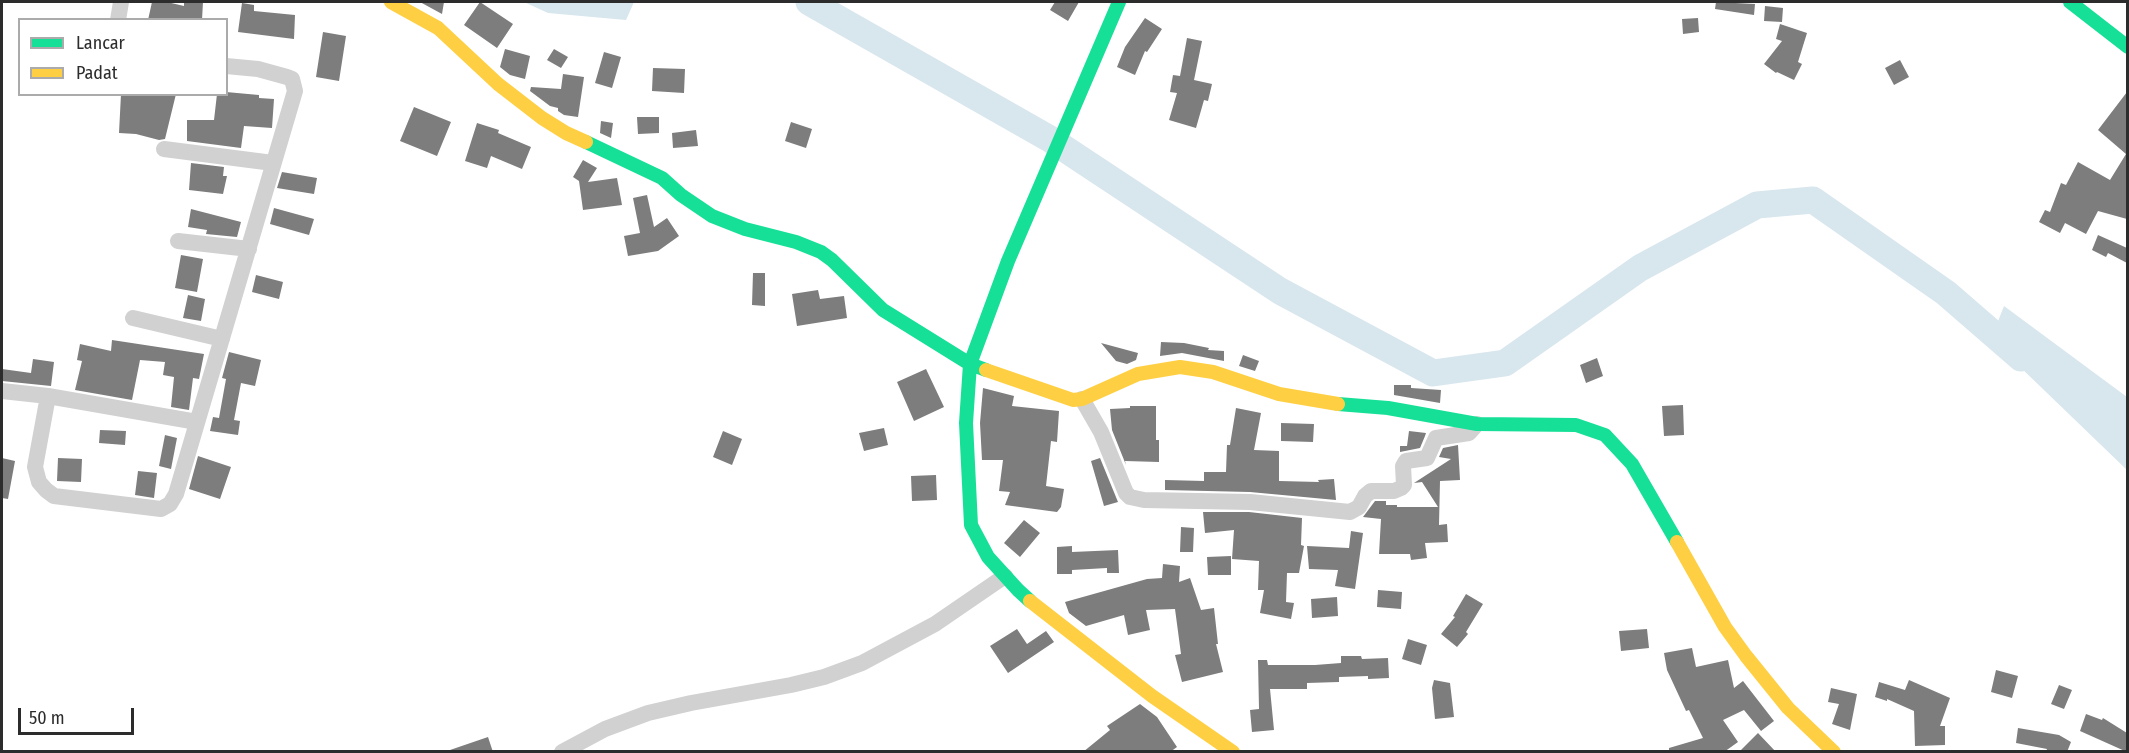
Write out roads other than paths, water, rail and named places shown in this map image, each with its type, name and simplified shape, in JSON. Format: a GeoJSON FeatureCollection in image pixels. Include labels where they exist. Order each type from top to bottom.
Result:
{"type":"FeatureCollection","features":[{"type":"Feature","properties":{"kind":"main road"},"geometry":{"type":"LineString","coordinates":[[391,2],[438,28],[498,84],[542,118],[566,133],[646,168],[712,216],[745,230],[795,242],[821,252],[883,310],[970,364],[1061,398],[1082,399],[1137,374],[1180,367],[1213,372],[1279,394],[1334,404],[1388,408],[1477,424],[1576,425],[1605,435],[1618,447],[1644,483],[1725,627],[1788,708],[1833,752]]}},
{"type":"Feature","properties":{"kind":"main road"},"geometry":{"type":"LineString","coordinates":[[1119,2],[1008,261],[970,364],[966,423],[971,525],[982,548],[1005,576],[1038,607],[1152,696],[1233,752]]}},
{"type":"Feature","properties":{"kind":"main road"},"geometry":{"type":"LineString","coordinates":[[2070,2],[2127,47]]}},
{"type":"Feature","properties":{"kind":"street"},"geometry":{"type":"LineString","coordinates":[[118,18],[121,2]]}},
{"type":"Feature","properties":{"kind":"street"},"geometry":{"type":"LineString","coordinates":[[48,396],[35,467],[39,482],[54,496],[165,508],[170,504],[176,494],[295,91],[292,79],[258,69],[228,66]]}},
{"type":"Feature","properties":{"kind":"street"},"geometry":{"type":"LineString","coordinates":[[164,149],[273,163]]}},
{"type":"Feature","properties":{"kind":"street"},"geometry":{"type":"LineString","coordinates":[[178,241],[249,249]]}},
{"type":"Feature","properties":{"kind":"street"},"geometry":{"type":"LineString","coordinates":[[133,318],[222,339]]}},
{"type":"Feature","properties":{"kind":"street"},"geometry":{"type":"LineString","coordinates":[[2,391],[48,396],[197,422]]}},
{"type":"Feature","properties":{"kind":"street"},"geometry":{"type":"LineString","coordinates":[[1082,399],[1104,440],[1126,493],[1130,497],[1144,500],[1250,502],[1350,512],[1360,506],[1365,496],[1371,491],[1394,491],[1401,488],[1404,485],[1403,466],[1406,461],[1427,458],[1436,438],[1469,433],[1477,424]]}},
{"type":"Feature","properties":{"kind":"street"},"geometry":{"type":"LineString","coordinates":[[562,752],[605,729],[648,713],[792,685],[824,677],[862,663],[935,624],[1005,576]]}},
{"type":"Feature","properties":{"kind":"street"},"geometry":{"type":"LineString","coordinates":[[1204,752],[1215,739]]}},
{"type":"Feature","properties":{"kind":"waterway"},"geometry":{"type":"LineString","coordinates":[[809,2],[1050,139],[1280,291],[1433,373],[1505,363],[1640,268],[1757,205],[1813,200],[1946,293],[2021,358]]}}]}
